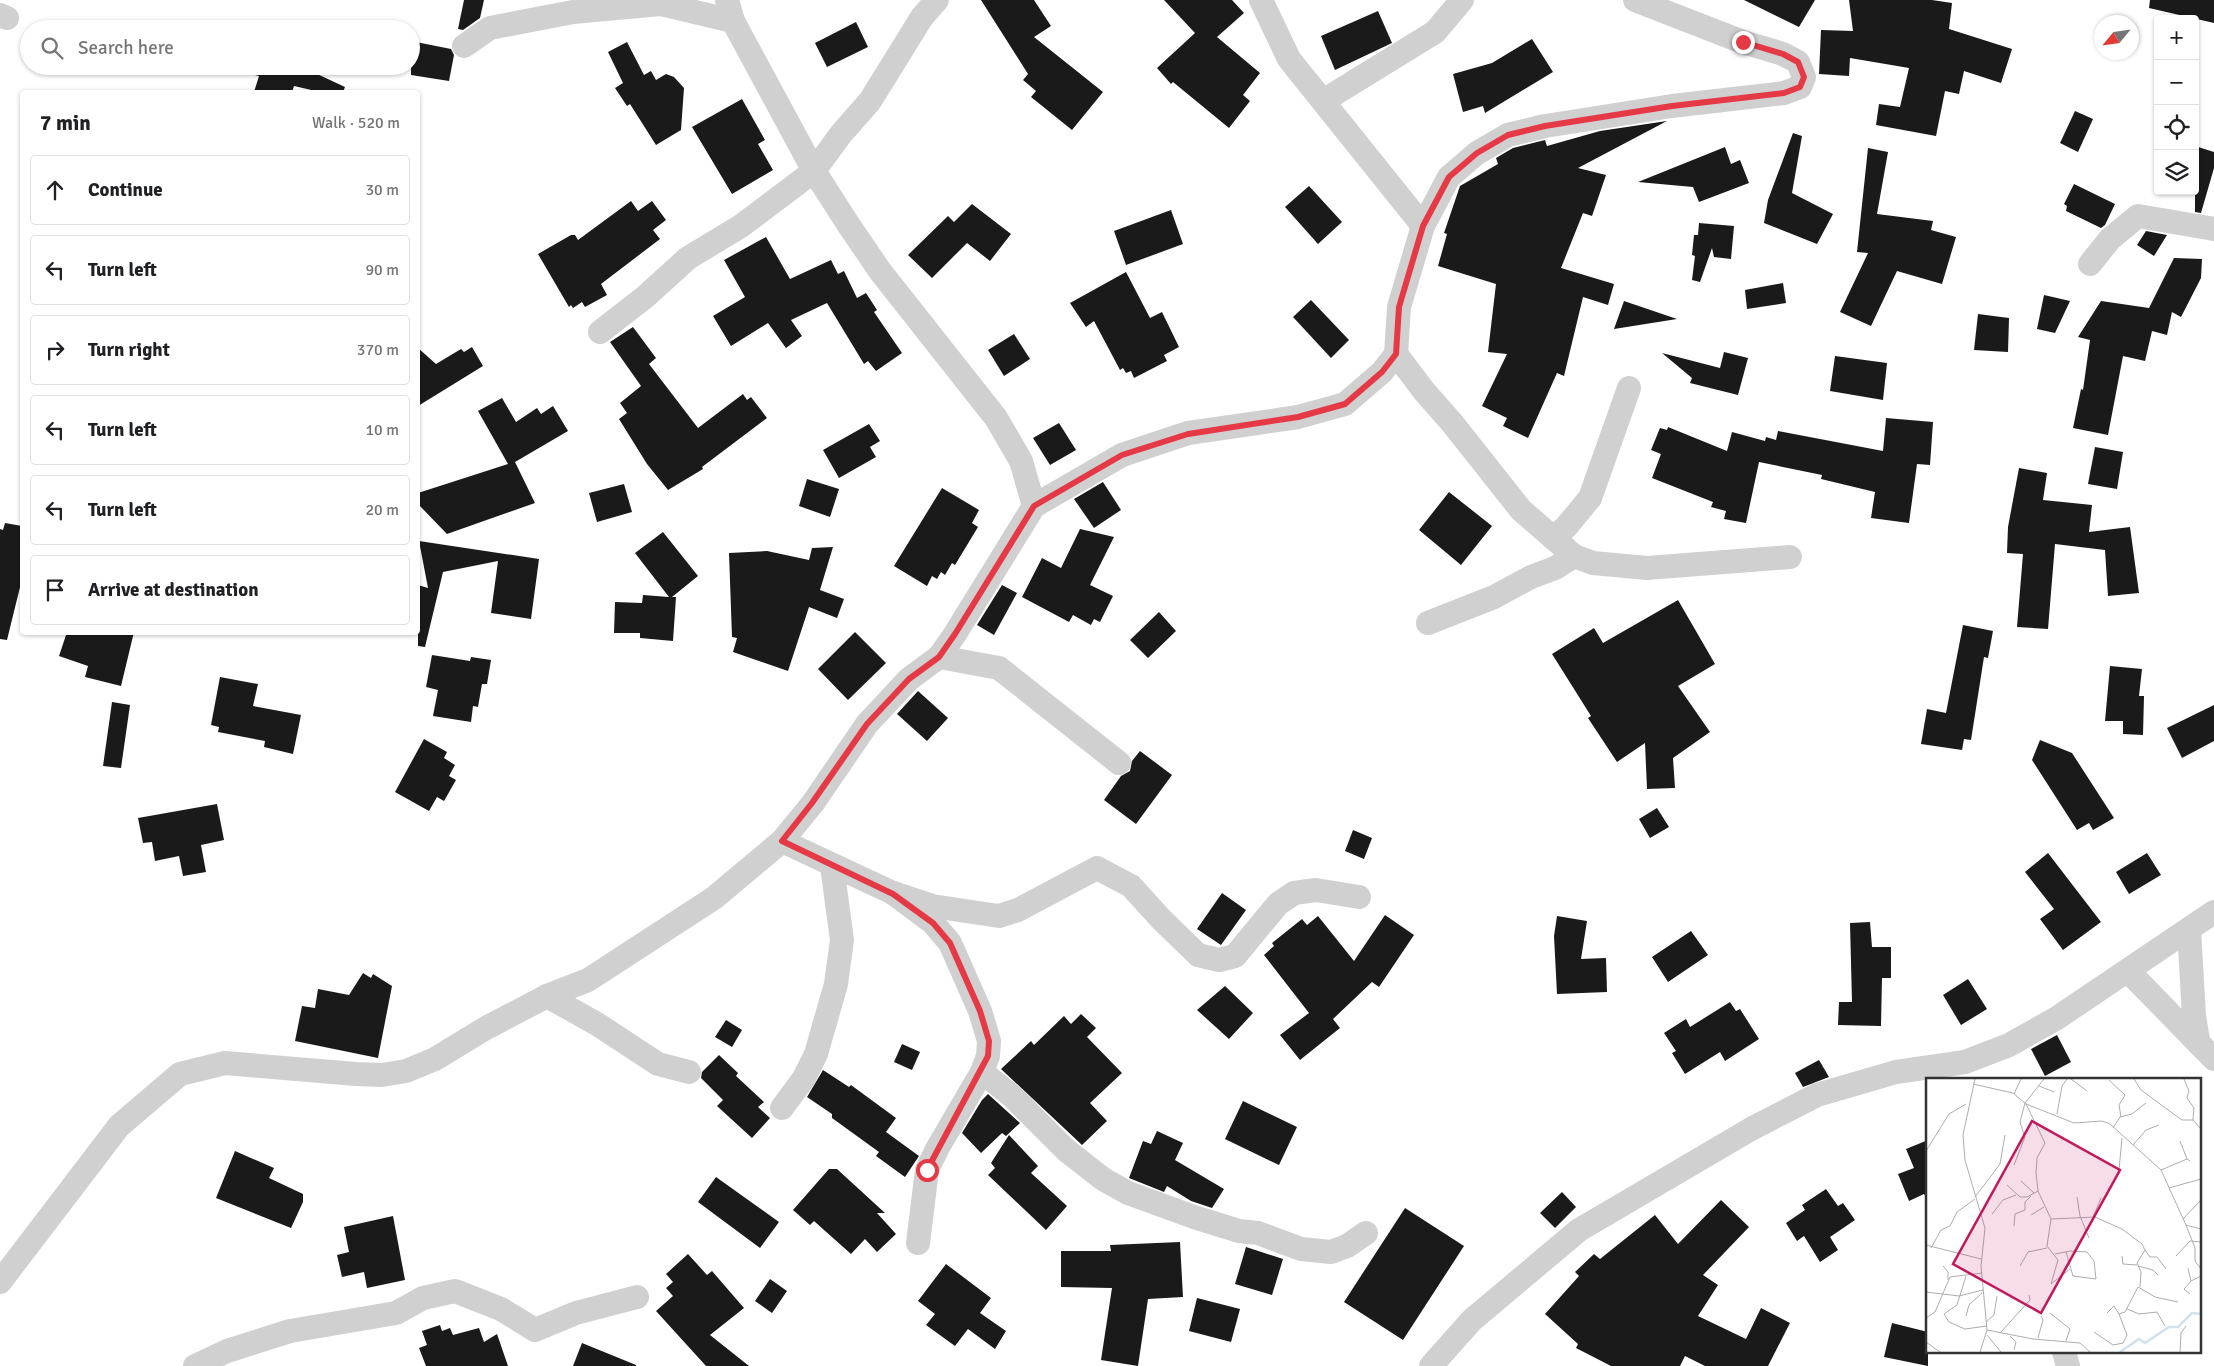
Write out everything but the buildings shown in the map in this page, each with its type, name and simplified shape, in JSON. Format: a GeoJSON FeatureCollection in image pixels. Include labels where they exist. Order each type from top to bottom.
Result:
{"type":"FeatureCollection","features":[{"type":"Feature","properties":{"kind":"street"},"geometry":{"type":"LineString","coordinates":[[600,332],[645,297],[688,258],[741,226],[814,171],[841,134],[870,101],[922,16],[937,0]]}},
{"type":"Feature","properties":{"kind":"street"},"geometry":{"type":"LineString","coordinates":[[1261,0],[1289,59],[1423,226]]}},
{"type":"Feature","properties":{"kind":"street"},"geometry":{"type":"LineString","coordinates":[[1323,101],[1435,32],[1462,0]]}},
{"type":"Feature","properties":{"kind":"street"},"geometry":{"type":"LineString","coordinates":[[0,1282],[119,1126],[180,1074],[225,1063],[356,1074],[382,1075],[406,1071],[435,1059],[486,1028],[547,996],[588,980],[707,903],[782,841],[812,803],[867,724],[909,679],[939,657],[1034,506],[1122,455],[1140,449],[1188,434],[1298,417],[1345,404],[1382,372],[1396,354],[1399,307],[1423,226],[1449,177],[1477,153],[1508,135],[1545,126],[1672,106],[1784,93],[1800,87],[1804,77],[1798,62],[1783,54],[1726,36],[1635,0]]}},
{"type":"Feature","properties":{"kind":"street"},"geometry":{"type":"LineString","coordinates":[[464,46],[490,28],[583,11],[661,4],[730,11],[814,171],[880,271],[996,418],[1021,461],[1034,506]]}},
{"type":"Feature","properties":{"kind":"street"},"geometry":{"type":"LineString","coordinates":[[2090,264],[2110,239],[2138,216],[2214,229]]}},
{"type":"Feature","properties":{"kind":"street"},"geometry":{"type":"LineString","coordinates":[[1396,354],[1521,510],[1574,556],[1593,563],[1647,568],[1790,557]]}},
{"type":"Feature","properties":{"kind":"street"},"geometry":{"type":"LineString","coordinates":[[1553,538],[1566,527],[1590,498],[1628,388]]}},
{"type":"Feature","properties":{"kind":"street"},"geometry":{"type":"LineString","coordinates":[[1428,622],[1494,597],[1531,577],[1555,568],[1574,556]]}},
{"type":"Feature","properties":{"kind":"street"},"geometry":{"type":"LineString","coordinates":[[939,657],[999,668],[1119,763]]}},
{"type":"Feature","properties":{"kind":"street"},"geometry":{"type":"LineString","coordinates":[[782,841],[893,894],[932,906],[999,916],[1018,910],[1097,868],[1132,886],[1161,919],[1198,956],[1219,960],[1235,956],[1278,904],[1294,893],[1316,890],[1359,896]]}},
{"type":"Feature","properties":{"kind":"street"},"geometry":{"type":"LineString","coordinates":[[782,1108],[804,1078],[816,1054],[836,984],[842,940],[832,866]]}},
{"type":"Feature","properties":{"kind":"street"},"geometry":{"type":"LineString","coordinates":[[893,894],[933,923],[950,943],[980,1011],[989,1041],[988,1056],[982,1072],[937,1149],[927,1170],[918,1243]]}},
{"type":"Feature","properties":{"kind":"street"},"geometry":{"type":"LineString","coordinates":[[1431,1366],[1472,1320],[1579,1230],[1751,1129],[1818,1096],[1896,1072],[1968,1071],[2057,1018],[2214,912]]}},
{"type":"Feature","properties":{"kind":"street"},"geometry":{"type":"LineString","coordinates":[[2189,929],[2194,1016],[2198,1040]]}},
{"type":"Feature","properties":{"kind":"street"},"geometry":{"type":"LineString","coordinates":[[2128,971],[2198,1040],[2214,1059]]}},
{"type":"Feature","properties":{"kind":"street"},"geometry":{"type":"LineString","coordinates":[[547,996],[597,1024],[658,1064],[689,1072]]}},
{"type":"Feature","properties":{"kind":"street"},"geometry":{"type":"LineString","coordinates":[[982,1072],[1014,1097],[1066,1150],[1102,1179],[1128,1193],[1194,1217],[1240,1231],[1258,1233],[1301,1248],[1331,1252],[1347,1246],[1366,1233]]}},
{"type":"Feature","properties":{"kind":"street"},"geometry":{"type":"LineString","coordinates":[[194,1366],[227,1352],[290,1331],[396,1313],[424,1298],[455,1292],[501,1309],[535,1330],[576,1313],[637,1297]]}},
{"type":"Feature","properties":{"kind":"route"},"geometry":{"type":"LineString","coordinates":[[927,1170],[937,1149],[982,1072],[988,1056],[989,1041],[980,1011],[950,943],[933,923],[893,894],[782,841],[812,803],[867,724],[909,679],[939,657],[1034,506],[1122,455],[1188,434],[1298,417],[1345,404],[1382,372],[1396,354],[1399,307],[1423,226],[1449,177],[1477,153],[1508,135],[1545,126],[1672,106],[1784,93],[1800,87],[1804,77],[1798,62],[1783,54],[1743,42]]}}]}
